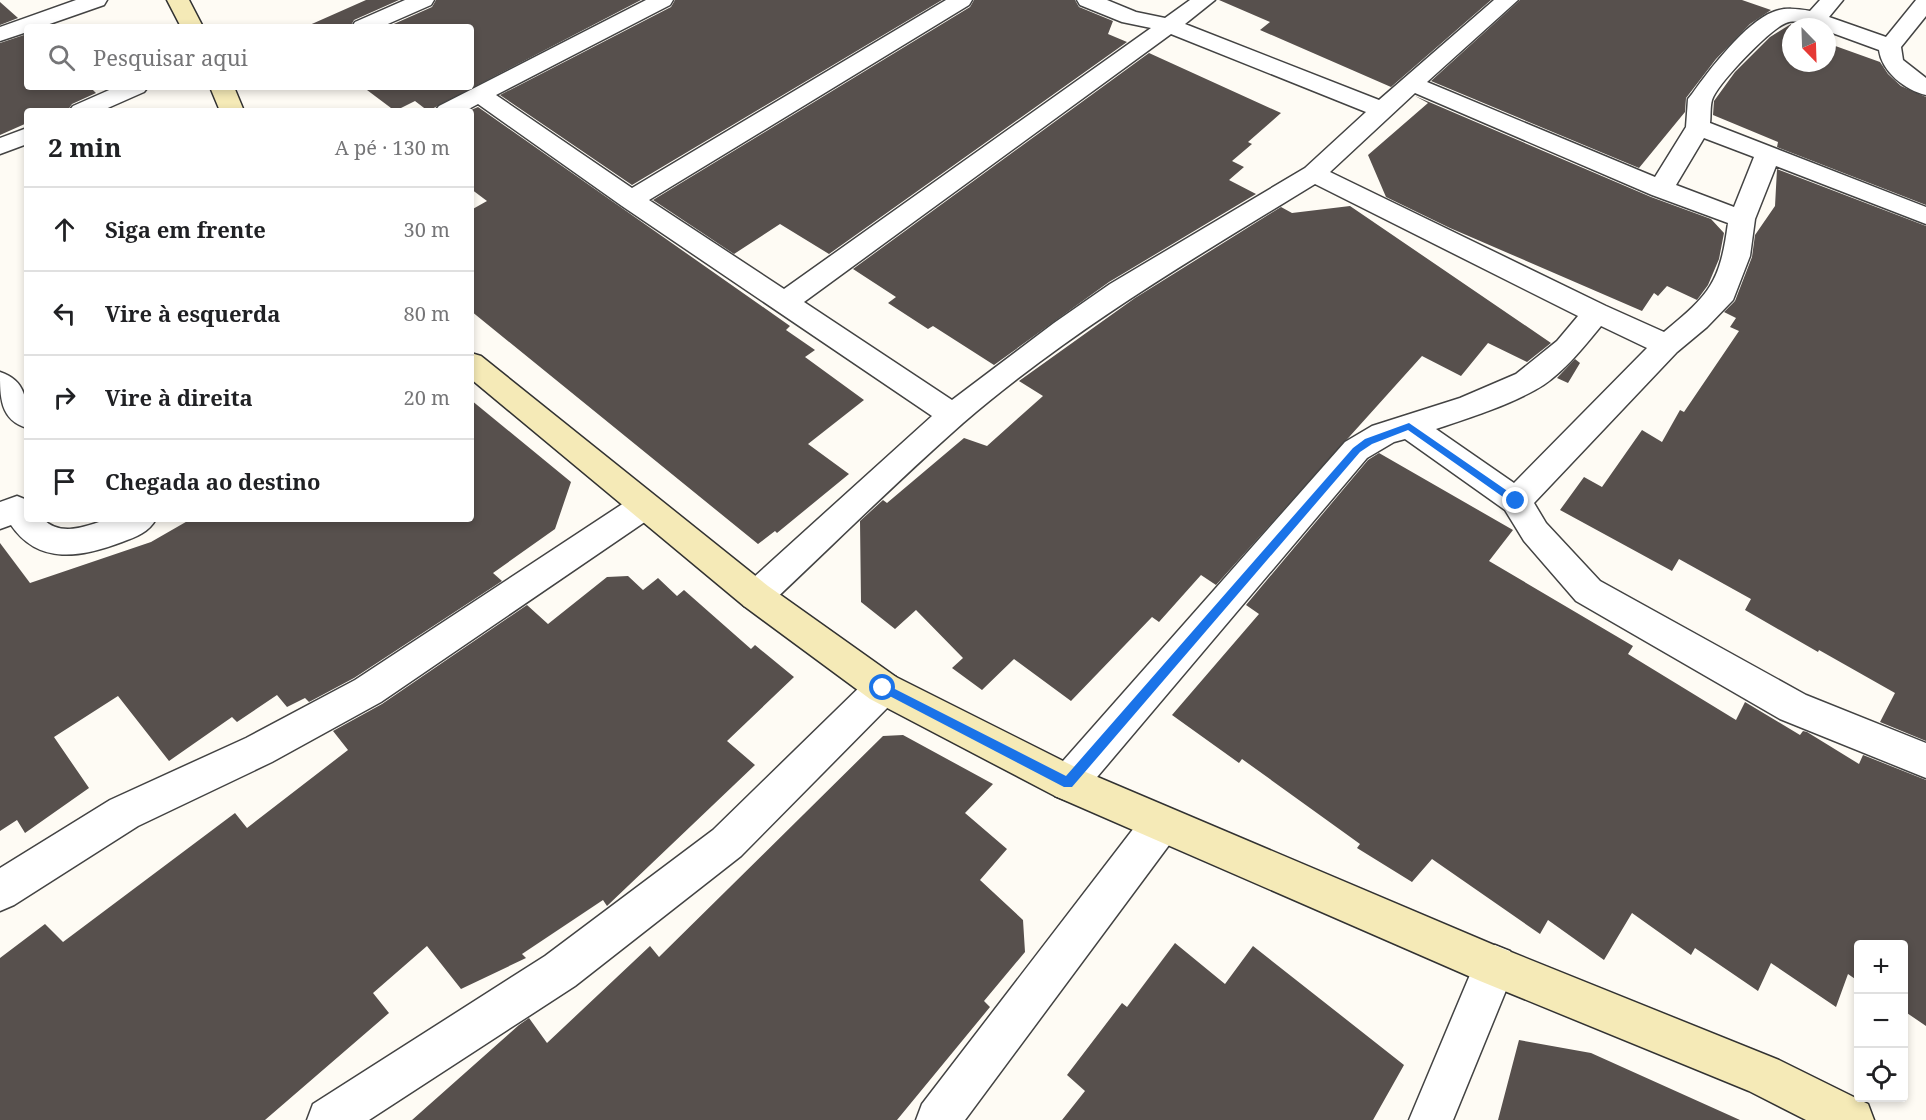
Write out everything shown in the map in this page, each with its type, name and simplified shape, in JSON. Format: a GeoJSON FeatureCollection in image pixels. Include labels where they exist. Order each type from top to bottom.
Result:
{"type":"FeatureCollection","features":[{"type":"Feature","properties":{"kind":"street"},"geometry":{"type":"LineString","coordinates":[[28,24],[96,0]]}},
{"type":"Feature","properties":{"kind":"street"},"geometry":{"type":"LineString","coordinates":[[178,0],[190,24]]}},
{"type":"Feature","properties":{"kind":"street"},"geometry":{"type":"LineString","coordinates":[[370,24],[423,0]]}},
{"type":"Feature","properties":{"kind":"street"},"geometry":{"type":"LineString","coordinates":[[453,108],[662,0]]}},
{"type":"Feature","properties":{"kind":"street"},"geometry":{"type":"LineString","coordinates":[[631,200],[961,0]]}},
{"type":"Feature","properties":{"kind":"street"},"geometry":{"type":"LineString","coordinates":[[1088,0],[1130,17],[1167,25],[1382,110]]}},
{"type":"Feature","properties":{"kind":"street"},"geometry":{"type":"LineString","coordinates":[[783,303],[1203,0]]}},
{"type":"Feature","properties":{"kind":"street"},"geometry":{"type":"LineString","coordinates":[[756,596],[953,415],[1020,362],[1120,291],[1314,174],[1382,110],[1507,0]]}},
{"type":"Feature","properties":{"kind":"street"},"geometry":{"type":"LineString","coordinates":[[1816,18],[1832,0]]}},
{"type":"Feature","properties":{"kind":"street"},"geometry":{"type":"LineString","coordinates":[[1926,2],[1890,46],[1892,62],[1912,80],[1926,88]]}},
{"type":"Feature","properties":{"kind":"street"},"geometry":{"type":"LineString","coordinates":[[1661,189],[1698,127],[1700,99],[1722,69],[1748,41],[1779,16],[1796,15],[1810,18]]}},
{"type":"Feature","properties":{"kind":"street"},"geometry":{"type":"LineString","coordinates":[[0,34],[24,26]]}},
{"type":"Feature","properties":{"kind":"street"},"geometry":{"type":"LineString","coordinates":[[1836,27],[1890,46]]}},
{"type":"Feature","properties":{"kind":"street"},"geometry":{"type":"LineString","coordinates":[[1412,84],[1661,189],[1742,219]]}},
{"type":"Feature","properties":{"kind":"street"},"geometry":{"type":"LineString","coordinates":[[88,108],[129,90]]}},
{"type":"Feature","properties":{"kind":"street"},"geometry":{"type":"LineString","coordinates":[[223,90],[231,108]]}},
{"type":"Feature","properties":{"kind":"street"},"geometry":{"type":"LineString","coordinates":[[479,94],[783,303],[953,415]]}},
{"type":"Feature","properties":{"kind":"street"},"geometry":{"type":"LineString","coordinates":[[1698,127],[1926,216]]}},
{"type":"Feature","properties":{"kind":"street"},"geometry":{"type":"LineString","coordinates":[[0,147],[24,136]]}},
{"type":"Feature","properties":{"kind":"street"},"geometry":{"type":"LineString","coordinates":[[1516,501],[1667,345],[1697,320],[1723,293],[1737,256],[1742,219],[1767,154]]}},
{"type":"Feature","properties":{"kind":"street"},"geometry":{"type":"LineString","coordinates":[[1314,174],[1596,313],[1667,345]]}},
{"type":"Feature","properties":{"kind":"street"},"geometry":{"type":"LineString","coordinates":[[1068,783],[1356,450],[1383,434],[1471,406],[1526,382],[1567,348],[1596,313]]}},
{"type":"Feature","properties":{"kind":"street"},"geometry":{"type":"LineString","coordinates":[[474,365],[644,507],[756,596],[883,688],[1068,783],[1161,825],[1495,966],[1764,1075],[1852,1120]]}},
{"type":"Feature","properties":{"kind":"street"},"geometry":{"type":"LineString","coordinates":[[0,383],[24,413]]}},
{"type":"Feature","properties":{"kind":"street"},"geometry":{"type":"LineString","coordinates":[[1409,426],[1516,501],[1535,532],[1588,591],[1793,707],[1926,761]]}},
{"type":"Feature","properties":{"kind":"street"},"geometry":{"type":"LineString","coordinates":[[0,891],[124,813],[259,750],[368,691],[477,616],[644,507]]}},
{"type":"Feature","properties":{"kind":"street"},"geometry":{"type":"LineString","coordinates":[[29,522],[38,534],[62,542],[89,541],[133,522]]}},
{"type":"Feature","properties":{"kind":"street"},"geometry":{"type":"LineString","coordinates":[[329,1120],[560,971],[727,843],[883,688]]}},
{"type":"Feature","properties":{"kind":"street"},"geometry":{"type":"LineString","coordinates":[[938,1120],[1161,825]]}},
{"type":"Feature","properties":{"kind":"street"},"geometry":{"type":"LineString","coordinates":[[1431,1120],[1495,966]]}},
{"type":"Feature","properties":{"kind":"building"},"geometry":{"type":"Polygon","coordinates":[[[366,0],[399,0],[354,20],[352,24],[312,24],[366,0]]]}},
{"type":"Feature","properties":{"kind":"building"},"geometry":{"type":"Polygon","coordinates":[[[436,0],[641,0],[474,87],[474,24],[394,24],[432,7],[436,0]]]}},
{"type":"Feature","properties":{"kind":"building"},"geometry":{"type":"Polygon","coordinates":[[[675,0],[942,0],[632,185],[500,95],[671,7],[675,0]]]}},
{"type":"Feature","properties":{"kind":"building"},"geometry":{"type":"Polygon","coordinates":[[[974,0],[1075,0],[1079,7],[1113,21],[1108,34],[1127,42],[829,254],[780,224],[734,254],[653,200],[970,7],[974,0]]]}},
{"type":"Feature","properties":{"kind":"building"},"geometry":{"type":"Polygon","coordinates":[[[1219,0],[1491,0],[1391,87],[1260,30],[1270,22],[1219,0]]]}},
{"type":"Feature","properties":{"kind":"building"},"geometry":{"type":"Polygon","coordinates":[[[1520,0],[1742,0],[1771,10],[1750,24],[1716,59],[1686,98],[1685,112],[1639,168],[1431,81],[1520,0]]]}},
{"type":"Feature","properties":{"kind":"building"},"geometry":{"type":"Polygon","coordinates":[[[0,2],[18,18],[0,25],[0,2]]]}},
{"type":"Feature","properties":{"kind":"building"},"geometry":{"type":"Polygon","coordinates":[[[1782,30],[1782,72],[1836,72],[1836,46],[1880,62],[1888,74],[1901,86],[1926,97],[1926,205],[1777,147],[1778,142],[1713,115],[1714,101],[1735,72],[1770,37],[1782,30]]]}},
{"type":"Feature","properties":{"kind":"building"},"geometry":{"type":"Polygon","coordinates":[[[24,35],[24,90],[93,90],[96,93],[72,104],[69,108],[24,108],[24,124],[0,135],[0,43],[24,35]]]}},
{"type":"Feature","properties":{"kind":"building"},"geometry":{"type":"Polygon","coordinates":[[[1149,53],[1281,113],[1248,142],[1252,144],[1232,161],[1244,167],[1229,180],[1256,194],[1109,282],[994,365],[933,326],[928,329],[888,303],[896,297],[853,269],[1149,53]]]}},
{"type":"Feature","properties":{"kind":"building"},"geometry":{"type":"Polygon","coordinates":[[[367,90],[468,90],[434,108],[424,108],[415,101],[401,108],[391,108],[367,90]]]}},
{"type":"Feature","properties":{"kind":"building"},"geometry":{"type":"Polygon","coordinates":[[[1415,96],[1651,197],[1711,219],[1724,233],[1719,259],[1708,285],[1697,300],[1667,286],[1658,296],[1654,293],[1642,311],[1450,228],[1386,197],[1368,155],[1428,103],[1415,96]]]}},
{"type":"Feature","properties":{"kind":"building"},"geometry":{"type":"Polygon","coordinates":[[[478,107],[790,326],[786,330],[815,350],[805,357],[864,400],[808,444],[849,474],[777,533],[775,531],[758,544],[474,313],[474,208],[487,201],[474,191],[474,109],[478,107]]]}},
{"type":"Feature","properties":{"kind":"building"},"geometry":{"type":"Polygon","coordinates":[[[1777,169],[1926,226],[1926,741],[1880,722],[1895,693],[1745,610],[1751,599],[1679,559],[1672,571],[1560,510],[1584,477],[1602,487],[1642,430],[1662,442],[1680,410],[1684,412],[1739,331],[1730,327],[1736,318],[1724,312],[1735,301],[1752,257],[1755,235],[1775,206],[1777,169]]]}},
{"type":"Feature","properties":{"kind":"building"},"geometry":{"type":"Polygon","coordinates":[[[1350,206],[1551,343],[1527,362],[1488,343],[1461,376],[1422,356],[1216,585],[1201,575],[1159,622],[1152,617],[1071,701],[1014,659],[982,690],[952,668],[963,658],[916,610],[895,629],[861,602],[860,521],[883,500],[887,503],[964,438],[987,446],[1043,396],[1019,381],[1135,298],[1281,207],[1292,213],[1350,206]]]}},
{"type":"Feature","properties":{"kind":"building"},"geometry":{"type":"Polygon","coordinates":[[[1575,359],[1580,363],[1568,383],[1557,378],[1575,359]]]}},
{"type":"Feature","properties":{"kind":"building"},"geometry":{"type":"Polygon","coordinates":[[[474,402],[571,482],[555,529],[493,573],[502,581],[354,678],[309,702],[305,698],[287,707],[277,695],[237,722],[232,717],[169,761],[118,696],[54,737],[89,788],[25,833],[17,820],[0,831],[0,543],[30,583],[151,542],[186,522],[474,522],[474,402]]]}},
{"type":"Feature","properties":{"kind":"building"},"geometry":{"type":"Polygon","coordinates":[[[1379,453],[1513,530],[1489,561],[1633,646],[1628,654],[1736,720],[1745,702],[1800,735],[1803,731],[1807,732],[1859,764],[1863,755],[1926,780],[1926,1026],[1908,1014],[1908,940],[1854,940],[1854,978],[1848,974],[1836,1007],[1771,963],[1758,991],[1695,948],[1691,955],[1632,913],[1604,960],[1548,920],[1540,934],[1432,859],[1412,882],[1357,848],[1360,844],[1242,759],[1239,763],[1172,715],[1259,614],[1246,605],[1368,460],[1379,453]]]}},
{"type":"Feature","properties":{"kind":"building"},"geometry":{"type":"Polygon","coordinates":[[[628,576],[643,590],[658,578],[677,596],[684,590],[751,649],[755,645],[794,677],[727,741],[755,765],[607,906],[603,900],[522,954],[526,958],[461,989],[427,946],[373,993],[389,1013],[265,1120],[0,1120],[0,958],[45,924],[63,942],[235,813],[247,828],[348,750],[333,731],[382,704],[527,605],[548,624],[607,577],[628,576]]]}},
{"type":"Feature","properties":{"kind":"building"},"geometry":{"type":"Polygon","coordinates":[[[903,735],[993,784],[965,813],[1007,849],[980,880],[1023,920],[1025,952],[984,1001],[990,1007],[897,1120],[412,1120],[529,1018],[547,1043],[650,946],[659,957],[883,736],[903,735]]]}},
{"type":"Feature","properties":{"kind":"building"},"geometry":{"type":"Polygon","coordinates":[[[1175,943],[1225,984],[1253,946],[1404,1065],[1373,1120],[1062,1120],[1085,1091],[1067,1075],[1122,1003],[1127,1007],[1175,943]]]}},
{"type":"Feature","properties":{"kind":"building"},"geometry":{"type":"Polygon","coordinates":[[[1519,1040],[1591,1053],[1740,1120],[1498,1120],[1519,1040]]]}},
{"type":"Feature","properties":{"kind":"route"},"geometry":{"type":"LineString","coordinates":[[883,688],[1068,783],[1356,450],[1368,442],[1383,434],[1409,426],[1516,501]]}}]}
